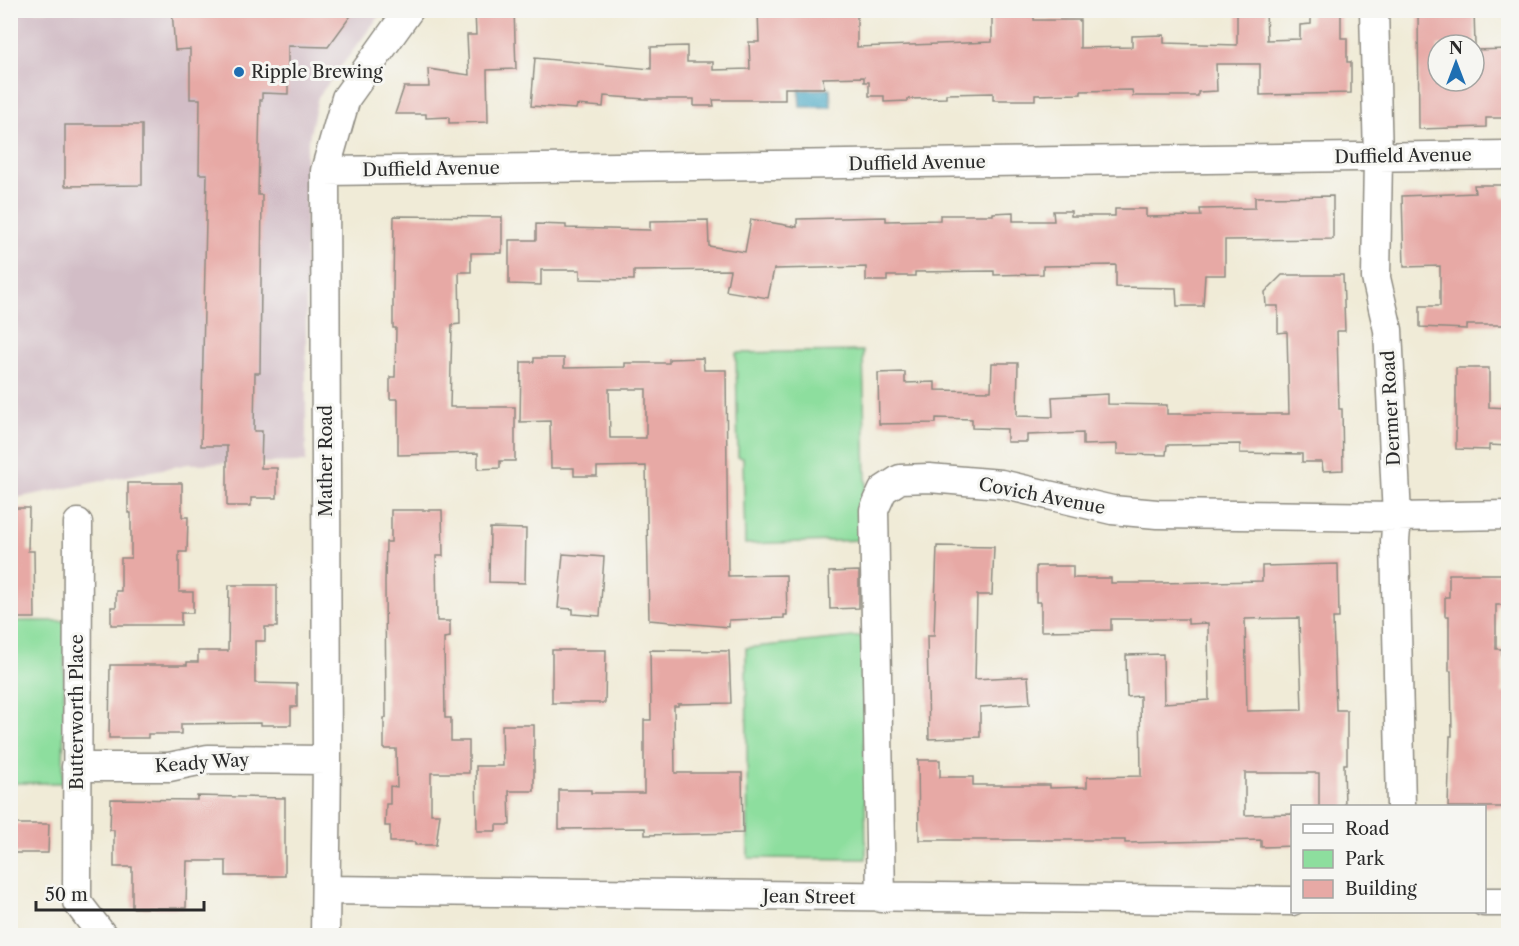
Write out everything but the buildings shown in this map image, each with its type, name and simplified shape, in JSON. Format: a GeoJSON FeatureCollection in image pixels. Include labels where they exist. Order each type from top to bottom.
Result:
{"type":"FeatureCollection","features":[{"type":"Feature","properties":{"kind":"street","name":"Mather Road"},"geometry":{"type":"LineString","coordinates":[[325,936],[327,760],[325,171],[346,98],[409,10]]}},
{"type":"Feature","properties":{"kind":"street","name":"Dermer Road"},"geometry":{"type":"LineString","coordinates":[[1374,10],[1378,157],[1376,278],[1388,330],[1397,517],[1395,541],[1401,805]]}},
{"type":"Feature","properties":{"kind":"street","name":"Duffield Avenue"},"geometry":{"type":"LineString","coordinates":[[325,171],[1509,155]]}},
{"type":"Feature","properties":{"kind":"street","name":"Covich Avenue"},"geometry":{"type":"LineString","coordinates":[[881,898],[874,510],[883,490],[900,479],[929,478],[1001,484],[1112,510],[1157,514],[1397,517],[1509,515]]}},
{"type":"Feature","properties":{"kind":"street","name":"Butterworth Place"},"geometry":{"type":"LineString","coordinates":[[78,523],[76,902],[103,936]]}},
{"type":"Feature","properties":{"kind":"street","name":"Keady Way"},"geometry":{"type":"LineString","coordinates":[[76,767],[169,767],[208,759],[327,760]]}},
{"type":"Feature","properties":{"kind":"street","name":"Jean Street"},"geometry":{"type":"LineString","coordinates":[[326,890],[1291,901]]}},
{"type":"Feature","properties":{"kind":"street"},"geometry":{"type":"LineString","coordinates":[[1486,902],[1509,902]]}},
{"type":"Feature","properties":{"kind":"shaded area"},"geometry":{"type":"Polygon","coordinates":[[[11,11],[383,11],[318,97],[306,152],[306,462],[188,464],[11,499],[11,11]]]}},
{"type":"Feature","properties":{"kind":"green space"},"geometry":{"type":"Polygon","coordinates":[[[863,351],[866,486],[861,499],[861,540],[745,544],[743,458],[738,457],[736,353],[863,351]]]}},
{"type":"Feature","properties":{"kind":"green space"},"geometry":{"type":"Polygon","coordinates":[[[11,621],[65,621],[63,783],[11,783],[11,621]]]}},
{"type":"Feature","properties":{"kind":"green space"},"geometry":{"type":"Polygon","coordinates":[[[863,636],[866,859],[748,858],[746,648],[863,636]]]}},
{"type":"Feature","properties":{"kind":"water"},"geometry":{"type":"Polygon","coordinates":[[[830,89],[831,107],[800,107],[799,90],[830,89]]]}},
{"type":"Feature","properties":{"kind":"place","name":"Ripple Brewing"},"geometry":{"type":"Point","coordinates":[239,72]}}]}
